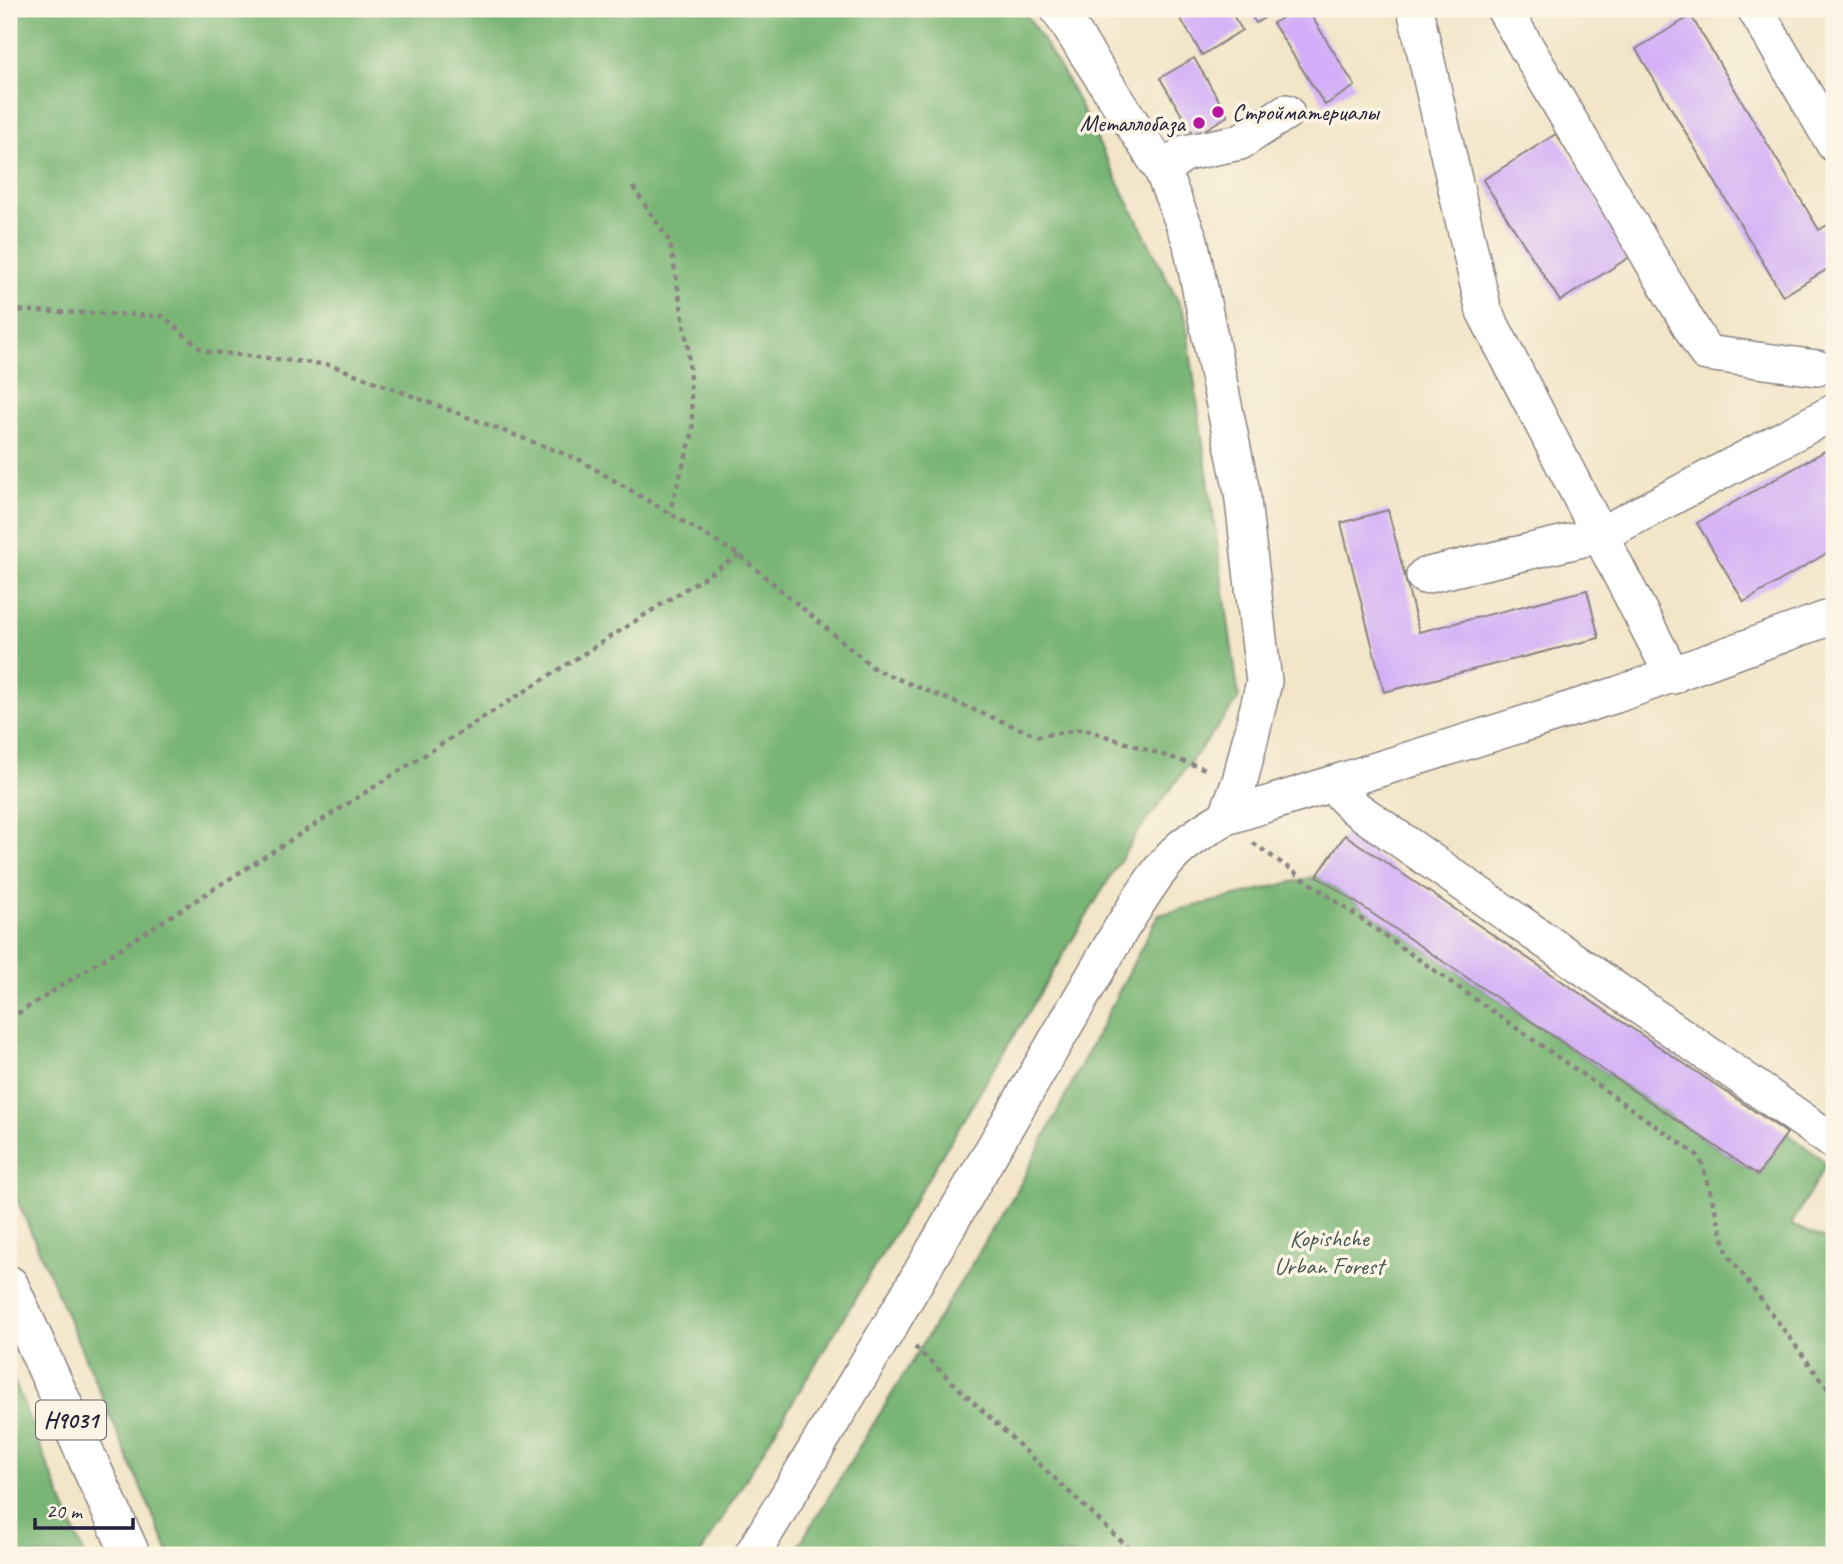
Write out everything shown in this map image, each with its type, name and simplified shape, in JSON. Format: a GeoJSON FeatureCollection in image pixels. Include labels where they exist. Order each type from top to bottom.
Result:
{"type":"FeatureCollection","features":[{"type":"Feature","properties":{"kind":"main road","name":"Н9031"},"geometry":{"type":"LineString","coordinates":[[9,1285],[131,1555]]}},
{"type":"Feature","properties":{"kind":"street"},"geometry":{"type":"LineString","coordinates":[[1415,9],[1485,311],[1672,676]]}},
{"type":"Feature","properties":{"kind":"street"},"geometry":{"type":"LineString","coordinates":[[1504,9],[1706,353],[1817,368]]}},
{"type":"Feature","properties":{"kind":"street"},"geometry":{"type":"LineString","coordinates":[[1755,9],[1834,144]]}},
{"type":"Feature","properties":{"kind":"street"},"geometry":{"type":"LineString","coordinates":[[1074,14],[1162,170],[1190,240],[1242,492],[1264,682],[1240,780],[1226,817]]}},
{"type":"Feature","properties":{"kind":"street"},"geometry":{"type":"LineString","coordinates":[[1162,170],[1185,153],[1240,142],[1286,112]]}},
{"type":"Feature","properties":{"kind":"street"},"geometry":{"type":"LineString","coordinates":[[1424,576],[1600,535],[1834,412]]}},
{"type":"Feature","properties":{"kind":"street"},"geometry":{"type":"LineString","coordinates":[[752,1555],[891,1324],[1128,918],[1175,853],[1226,817],[1672,676],[1834,616]]}},
{"type":"Feature","properties":{"kind":"street"},"geometry":{"type":"LineString","coordinates":[[1331,784],[1355,808],[1834,1142]]}},
{"type":"Feature","properties":{"kind":"path"},"geometry":{"type":"LineString","coordinates":[[633,187],[670,242],[688,346],[694,432],[669,513]]}},
{"type":"Feature","properties":{"kind":"path"},"geometry":{"type":"LineString","coordinates":[[9,310],[163,316],[203,351],[331,365],[580,460],[739,555],[876,670],[1038,736],[1084,729],[1240,780]]}},
{"type":"Feature","properties":{"kind":"path"},"geometry":{"type":"LineString","coordinates":[[9,1019],[739,555]]}},
{"type":"Feature","properties":{"kind":"path"},"geometry":{"type":"LineString","coordinates":[[1226,817],[1261,850],[1700,1157],[1728,1255],[1834,1397]]}},
{"type":"Feature","properties":{"kind":"path"},"geometry":{"type":"LineString","coordinates":[[891,1324],[1136,1555]]}},
{"type":"Feature","properties":{"kind":"green space"},"geometry":{"type":"Polygon","coordinates":[[[9,9],[1023,9],[1065,76],[1185,315],[1239,698],[1135,836],[700,1555],[170,1555],[9,1181],[9,9]]]}},
{"type":"Feature","properties":{"kind":"green space","name":"Kopishche Urban Forest"},"geometry":{"type":"Polygon","coordinates":[[[1317,876],[1758,1175],[1787,1133],[1827,1163],[1791,1225],[1834,1243],[1834,1555],[793,1555],[1019,1187],[1158,915],[1317,876]]]}},
{"type":"Feature","properties":{"kind":"green space"},"geometry":{"type":"Polygon","coordinates":[[[9,1368],[84,1555],[9,1555],[9,1368]]]}},
{"type":"Feature","properties":{"kind":"building"},"geometry":{"type":"Polygon","coordinates":[[[1175,9],[1229,9],[1242,30],[1202,55],[1175,9]]]}},
{"type":"Feature","properties":{"kind":"building"},"geometry":{"type":"Polygon","coordinates":[[[1247,9],[1278,9],[1256,23],[1247,9]]]}},
{"type":"Feature","properties":{"kind":"building"},"geometry":{"type":"Polygon","coordinates":[[[1297,9],[1307,9],[1355,86],[1325,105],[1273,23],[1297,9]]]}},
{"type":"Feature","properties":{"kind":"building"},"geometry":{"type":"Polygon","coordinates":[[[1691,16],[1819,230],[1834,221],[1834,265],[1783,296],[1636,49],[1691,16]]]}},
{"type":"Feature","properties":{"kind":"building"},"geometry":{"type":"Polygon","coordinates":[[[1194,58],[1228,116],[1194,136],[1160,78],[1194,58]]]}},
{"type":"Feature","properties":{"kind":"building"},"geometry":{"type":"Polygon","coordinates":[[[1556,134],[1633,255],[1560,301],[1483,180],[1556,134]]]}},
{"type":"Feature","properties":{"kind":"building"},"geometry":{"type":"Polygon","coordinates":[[[1834,446],[1834,549],[1744,602],[1697,523],[1834,446]]]}},
{"type":"Feature","properties":{"kind":"building"},"geometry":{"type":"Polygon","coordinates":[[[1388,510],[1419,632],[1587,590],[1599,638],[1384,692],[1341,523],[1388,510]]]}},
{"type":"Feature","properties":{"kind":"building"},"geometry":{"type":"Polygon","coordinates":[[[1345,835],[1787,1133],[1758,1175],[1317,876],[1345,835]]]}},
{"type":"Feature","properties":{"kind":"place","name":"Стройматериалы"},"geometry":{"type":"Point","coordinates":[1218,112]}},
{"type":"Feature","properties":{"kind":"place","name":"Металлобаза"},"geometry":{"type":"Point","coordinates":[1199,123]}}]}
